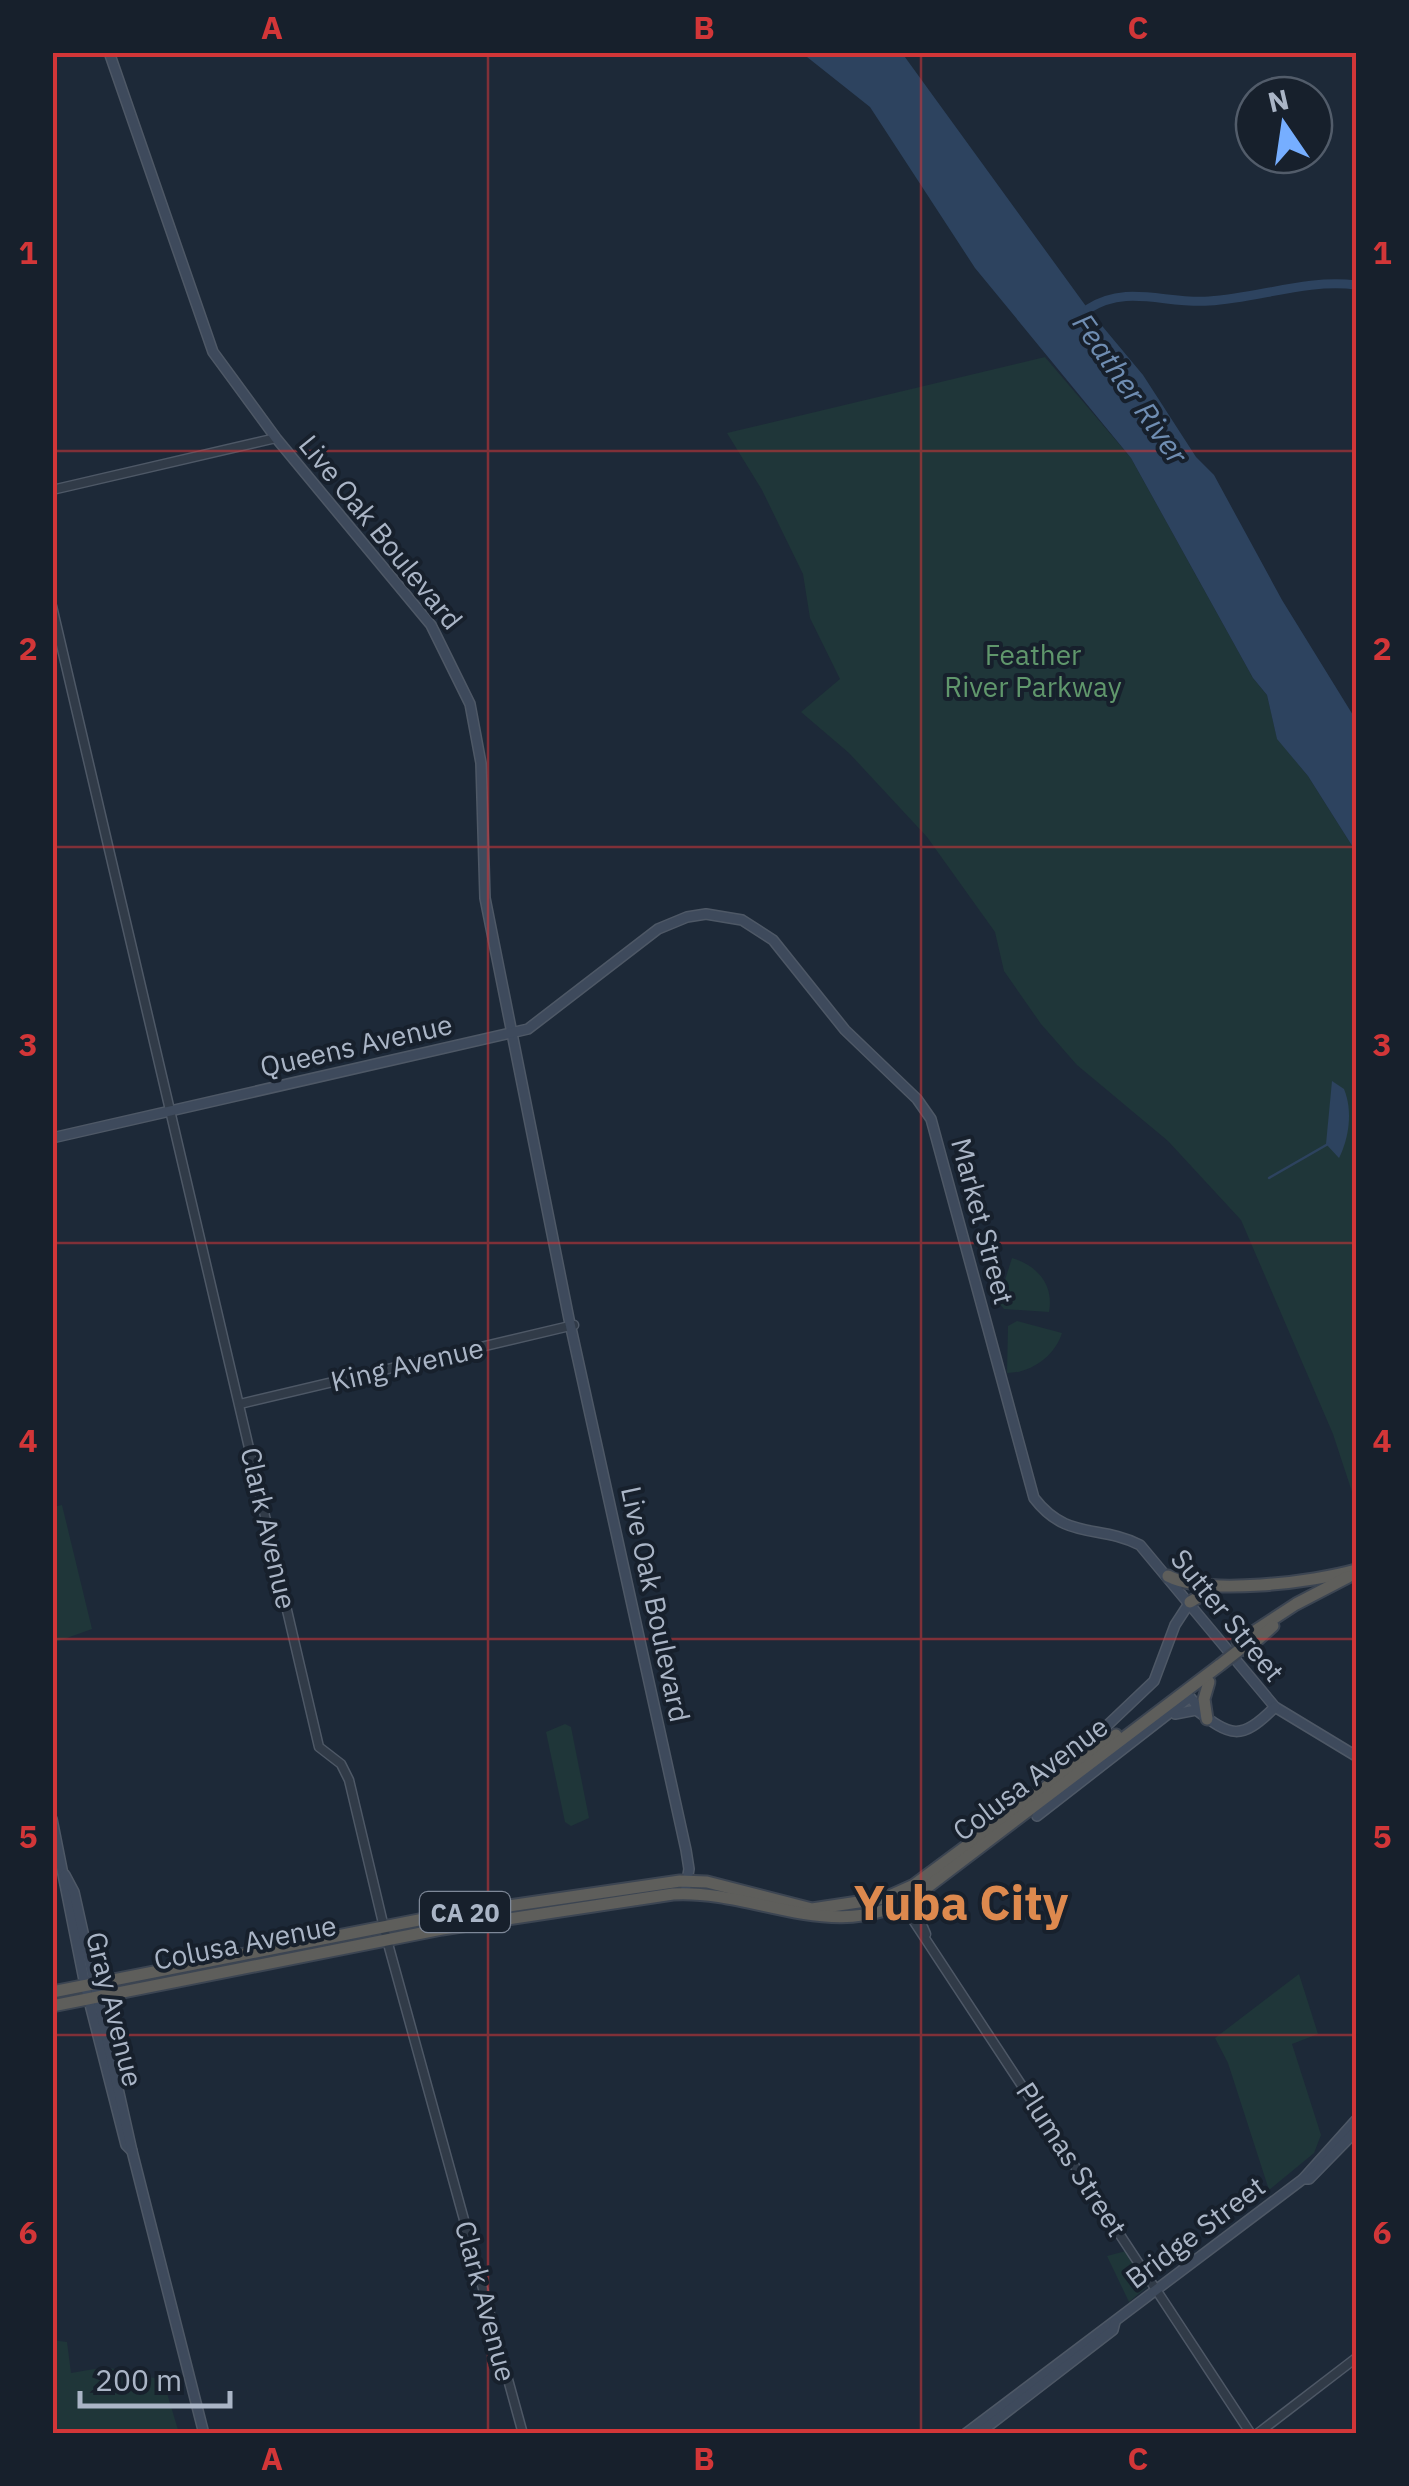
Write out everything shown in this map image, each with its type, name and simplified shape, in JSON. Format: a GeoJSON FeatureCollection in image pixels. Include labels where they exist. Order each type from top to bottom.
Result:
{"type":"FeatureCollection","features":[{"type":"Feature","properties":{"kind":"highway","name":"Colusa Avenue"},"geometry":{"type":"LineString","coordinates":[[1243,1647],[1356,1574]]}},
{"type":"Feature","properties":{"kind":"highway","name":"Colusa Avenue"},"geometry":{"type":"LineString","coordinates":[[52,1992],[92,1991],[386,1934],[687,1887],[826,1918],[909,1895],[1009,1825],[1296,1604],[1356,1574]]}},
{"type":"Feature","properties":{"kind":"highway"},"geometry":{"type":"LineString","coordinates":[[1168,1576],[1188,1584],[1224,1584],[1356,1574]]}},
{"type":"Feature","properties":{"kind":"highway"},"geometry":{"type":"LineString","coordinates":[[1190,1602],[1224,1584]]}},
{"type":"Feature","properties":{"kind":"highway","name":"Colusa Avenue"},"geometry":{"type":"LineString","coordinates":[[909,1895],[1046,1784],[1220,1665]]}},
{"type":"Feature","properties":{"kind":"highway"},"geometry":{"type":"LineString","coordinates":[[1190,1697],[1220,1665]]}},
{"type":"Feature","properties":{"kind":"highway"},"geometry":{"type":"LineString","coordinates":[[1207,1719],[1204,1699],[1208,1682]]}},
{"type":"Feature","properties":{"kind":"highway"},"geometry":{"type":"LineString","coordinates":[[1009,1825],[1037,1816]]}},
{"type":"Feature","properties":{"kind":"highway"},"geometry":{"type":"LineString","coordinates":[[909,1895],[952,1880]]}},
{"type":"Feature","properties":{"kind":"highway","name":"Colusa Avenue"},"geometry":{"type":"LineString","coordinates":[[52,2006],[92,1991]]}},
{"type":"Feature","properties":{"kind":"main road","name":"Live Oak Boulevard"},"geometry":{"type":"LineString","coordinates":[[109,52],[204,334],[225,372],[425,617],[462,683],[481,763],[485,898],[686,1850],[687,1887]]}},
{"type":"Feature","properties":{"kind":"main road","name":"Market Street"},"geometry":{"type":"LineString","coordinates":[[643,941],[668,924],[697,915],[731,917],[753,925],[781,949],[845,1030],[920,1102],[938,1137],[1028,1485],[1057,1522]]}},
{"type":"Feature","properties":{"kind":"main road","name":"Queens Avenue"},"geometry":{"type":"LineString","coordinates":[[52,1138],[538,1024],[643,941]]}},
{"type":"Feature","properties":{"kind":"main road","name":"Sutter Street"},"geometry":{"type":"LineString","coordinates":[[1057,1522],[1084,1533],[1126,1538],[1151,1555],[1275,1708],[1356,1756]]}},
{"type":"Feature","properties":{"kind":"main road"},"geometry":{"type":"LineString","coordinates":[[1046,1784],[1154,1681],[1180,1616],[1190,1602]]}},
{"type":"Feature","properties":{"kind":"main road"},"geometry":{"type":"LineString","coordinates":[[1190,1697],[1207,1719]]}},
{"type":"Feature","properties":{"kind":"main road","name":"Colusa Avenue"},"geometry":{"type":"LineString","coordinates":[[1037,1816],[1190,1697]]}},
{"type":"Feature","properties":{"kind":"main road"},"geometry":{"type":"LineString","coordinates":[[1164,1718],[1190,1709],[1223,1732],[1238,1732],[1275,1708]]}},
{"type":"Feature","properties":{"kind":"main road","name":"Gray Avenue"},"geometry":{"type":"LineString","coordinates":[[52,1820],[65,1874],[74,1892],[126,2145],[132,2152],[204,2434]]}},
{"type":"Feature","properties":{"kind":"main road","name":"Bridge Street"},"geometry":{"type":"LineString","coordinates":[[965,2434],[1303,2178],[1356,2120]]}},
{"type":"Feature","properties":{"kind":"main road","name":"Bridge Street"},"geometry":{"type":"LineString","coordinates":[[1303,2178],[1309,2179],[1336,2156],[1356,2131]]}},
{"type":"Feature","properties":{"kind":"main road"},"geometry":{"type":"LineString","coordinates":[[1336,2156],[1356,2144]]}},
{"type":"Feature","properties":{"kind":"main road","name":"Bridge Street"},"geometry":{"type":"LineString","coordinates":[[978,2434],[1113,2330],[1115,2322]]}},
{"type":"Feature","properties":{"kind":"street"},"geometry":{"type":"LineString","coordinates":[[52,490],[276,438]]}},
{"type":"Feature","properties":{"kind":"street","name":"Clark Avenue"},"geometry":{"type":"LineString","coordinates":[[52,606],[319,1747],[341,1764],[349,1780],[386,1934],[523,2434]]}},
{"type":"Feature","properties":{"kind":"street","name":"King Avenue"},"geometry":{"type":"LineString","coordinates":[[240,1404],[574,1325]]}},
{"type":"Feature","properties":{"kind":"street","name":"Plumas Street"},"geometry":{"type":"LineString","coordinates":[[909,1895],[926,1934],[1254,2434]]}},
{"type":"Feature","properties":{"kind":"street"},"geometry":{"type":"LineString","coordinates":[[1254,2434],[1356,2358]]}},
{"type":"Feature","properties":{"kind":"green space","name":"Feather River Parkway"},"geometry":{"type":"Polygon","coordinates":[[[1045,357],[1131,458],[1253,678],[1267,695],[1277,738],[1308,776],[1356,852],[1356,1504],[1333,1434],[1241,1220],[1168,1141],[1077,1065],[1041,1024],[1004,971],[995,932],[927,837],[849,753],[801,712],[840,679],[810,618],[803,574],[762,490],[727,433],[1045,357]]]}},
{"type":"Feature","properties":{"kind":"green space"},"geometry":{"type":"Polygon","coordinates":[[[1012,1258],[1042,1278],[1049,1293],[1049,1312],[1004,1309],[998,1302],[1012,1258]]]}},
{"type":"Feature","properties":{"kind":"green space"},"geometry":{"type":"Polygon","coordinates":[[[1017,1321],[1062,1333],[1041,1362],[1007,1373],[1008,1326],[1017,1321]]]}},
{"type":"Feature","properties":{"kind":"green space"},"geometry":{"type":"Polygon","coordinates":[[[62,1505],[92,1629],[53,1643],[53,1507],[62,1505]]]}},
{"type":"Feature","properties":{"kind":"green space"},"geometry":{"type":"Polygon","coordinates":[[[565,1724],[571,1727],[589,1818],[571,1826],[565,1822],[546,1732],[565,1724]]]}},
{"type":"Feature","properties":{"kind":"green space"},"geometry":{"type":"Polygon","coordinates":[[[1299,1974],[1318,2034],[1292,2044],[1321,2135],[1314,2153],[1269,2190],[1228,2063],[1215,2038],[1299,1974]]]}},
{"type":"Feature","properties":{"kind":"green space"},"geometry":{"type":"Polygon","coordinates":[[[1126,2251],[1148,2286],[1129,2302],[1107,2256],[1126,2251]]]}},
{"type":"Feature","properties":{"kind":"green space"},"geometry":{"type":"Polygon","coordinates":[[[52,2340],[67,2342],[71,2373],[106,2367],[163,2380],[179,2433],[53,2433],[52,2340]]]}},
{"type":"Feature","properties":{"kind":"water","name":"Feather River"},"geometry":{"type":"Polygon","coordinates":[[[802,53],[902,53],[1088,309],[1143,375],[1196,457],[1214,475],[1282,600],[1356,720],[1356,852],[1308,776],[1277,739],[1267,695],[1253,678],[1131,458],[975,268],[870,107],[802,53]]]}},
{"type":"Feature","properties":{"kind":"water"},"geometry":{"type":"Polygon","coordinates":[[[1332,1081],[1344,1089],[1349,1115],[1339,1158],[1326,1144],[1332,1081]]]}},
{"type":"Feature","properties":{"kind":"waterway","name":"Feather River"},"geometry":{"type":"LineString","coordinates":[[1088,309],[1132,296],[1209,301],[1319,285],[1356,285]]}},
{"type":"Feature","properties":{"kind":"waterway"},"geometry":{"type":"LineString","coordinates":[[1269,1178],[1328,1144]]}},
{"type":"Feature","properties":{"kind":"district","name":"Yuba City"},"geometry":{"type":"Point","coordinates":[961,1902]}}]}
